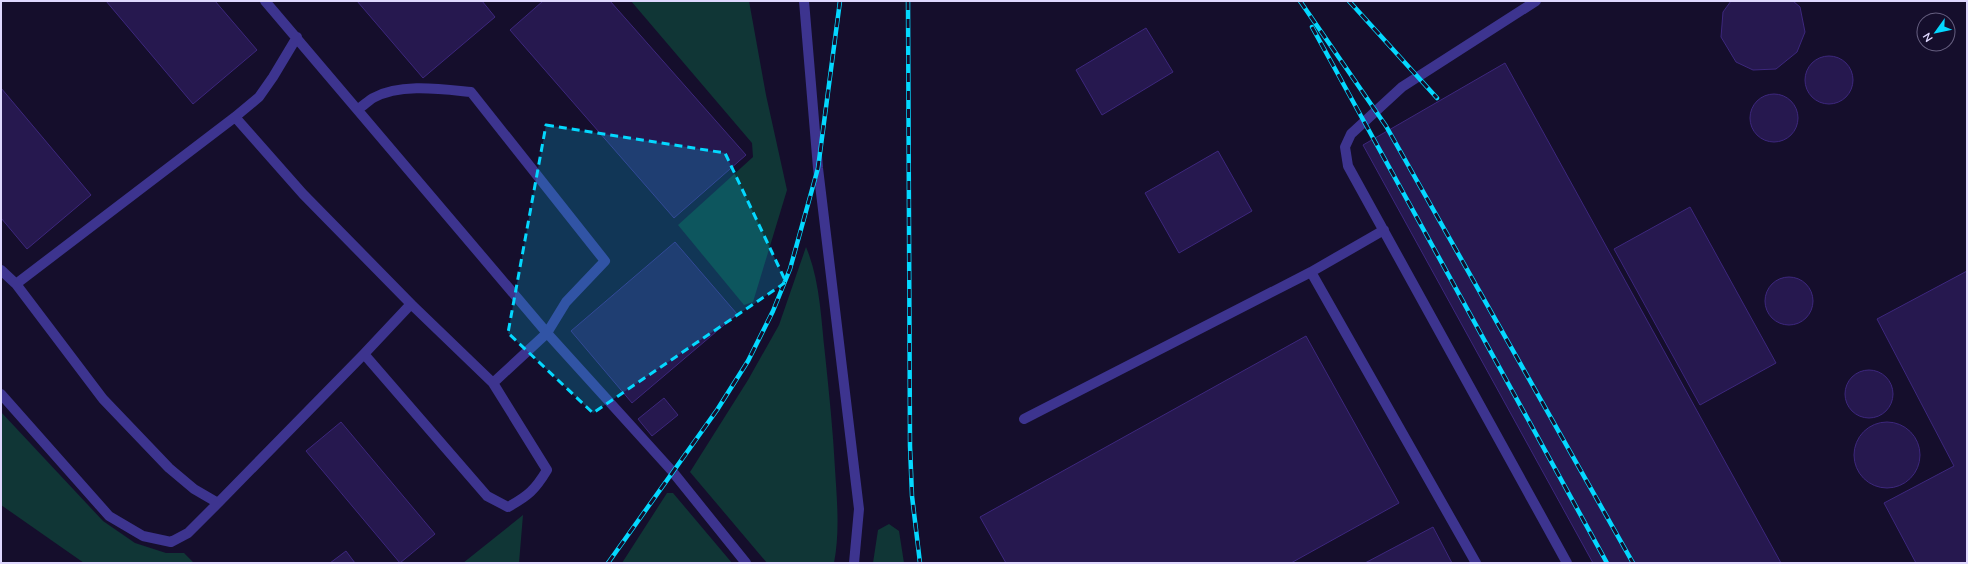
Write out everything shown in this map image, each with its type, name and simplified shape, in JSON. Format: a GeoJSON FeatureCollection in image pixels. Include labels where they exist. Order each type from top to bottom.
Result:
{"type":"FeatureCollection","features":[{"type":"Feature","properties":{"kind":"street"},"geometry":{"type":"LineString","coordinates":[[265,1],[547,333],[672,471],[746,563]]}},
{"type":"Feature","properties":{"kind":"street"},"geometry":{"type":"LineString","coordinates":[[804,1],[818,168],[859,509],[856,560],[854,563]]}},
{"type":"Feature","properties":{"kind":"street"},"geometry":{"type":"LineString","coordinates":[[1536,1],[1402,87],[1351,134],[1345,147],[1348,166],[1567,563]]}},
{"type":"Feature","properties":{"kind":"street"},"geometry":{"type":"LineString","coordinates":[[16,284],[235,117],[259,97],[273,77],[296,37]]}},
{"type":"Feature","properties":{"kind":"street"},"geometry":{"type":"LineString","coordinates":[[358,110],[373,98],[390,91],[430,88],[471,92],[605,261],[566,302],[547,333],[493,383]]}},
{"type":"Feature","properties":{"kind":"street"},"geometry":{"type":"LineString","coordinates":[[235,117],[303,194],[411,304],[493,383],[547,470],[540,483],[527,496],[508,507],[487,496],[364,354]]}},
{"type":"Feature","properties":{"kind":"street"},"geometry":{"type":"LineString","coordinates":[[1024,419],[1311,272],[1384,230]]}},
{"type":"Feature","properties":{"kind":"street"},"geometry":{"type":"LineString","coordinates":[[1,270],[16,284],[103,399],[169,468],[194,489],[218,502]]}},
{"type":"Feature","properties":{"kind":"street"},"geometry":{"type":"LineString","coordinates":[[1311,272],[1476,563]]}},
{"type":"Feature","properties":{"kind":"street"},"geometry":{"type":"LineString","coordinates":[[1,394],[109,516],[142,536],[170,542],[188,533],[364,354],[411,304]]}},
{"type":"Feature","properties":{"kind":"highlighted area"},"geometry":{"type":"Polygon","coordinates":[[[546,125],[725,153],[786,282],[593,413],[508,333],[546,125]]]}},
{"type":"Feature","properties":{"kind":"green space"},"geometry":{"type":"Polygon","coordinates":[[[631,1],[749,1],[766,95],[787,190],[753,302],[744,305],[678,225],[753,157],[752,143],[631,1]]]}},
{"type":"Feature","properties":{"kind":"green space"},"geometry":{"type":"Polygon","coordinates":[[[806,247],[811,260],[817,286],[829,397],[837,505],[836,551],[834,563],[767,563],[690,472],[748,380],[779,325],[806,247]]]}},
{"type":"Feature","properties":{"kind":"green space"},"geometry":{"type":"Polygon","coordinates":[[[1,412],[103,521],[135,543],[166,553],[184,553],[194,563],[84,563],[1,505],[1,412]]]}},
{"type":"Feature","properties":{"kind":"green space"},"geometry":{"type":"Polygon","coordinates":[[[667,493],[673,493],[732,563],[622,563],[667,493]]]}},
{"type":"Feature","properties":{"kind":"green space"},"geometry":{"type":"Polygon","coordinates":[[[523,515],[519,563],[463,563],[523,515]]]}},
{"type":"Feature","properties":{"kind":"green space"},"geometry":{"type":"Polygon","coordinates":[[[889,524],[899,531],[904,563],[873,563],[878,530],[889,524]]]}},
{"type":"Feature","properties":{"kind":"building"},"geometry":{"type":"Polygon","coordinates":[[[106,1],[215,1],[257,50],[193,104],[106,1]]]}},
{"type":"Feature","properties":{"kind":"building"},"geometry":{"type":"Polygon","coordinates":[[[357,1],[482,1],[495,17],[423,78],[357,1]]]}},
{"type":"Feature","properties":{"kind":"building"},"geometry":{"type":"Polygon","coordinates":[[[543,1],[610,1],[746,155],[674,218],[510,30],[543,1]]]}},
{"type":"Feature","properties":{"kind":"building"},"geometry":{"type":"Polygon","coordinates":[[[1731,1],[1793,1],[1800,7],[1805,32],[1797,52],[1776,69],[1753,70],[1736,62],[1721,37],[1723,12],[1731,1]]]}},
{"type":"Feature","properties":{"kind":"building"},"geometry":{"type":"Polygon","coordinates":[[[1146,28],[1173,72],[1102,115],[1076,70],[1146,28]]]}},
{"type":"Feature","properties":{"kind":"building"},"geometry":{"type":"Polygon","coordinates":[[[1824,56],[1834,56],[1843,60],[1849,66],[1852,71],[1852,89],[1843,100],[1834,104],[1824,104],[1815,100],[1809,94],[1805,85],[1805,75],[1809,66],[1815,60],[1824,56]]]}},
{"type":"Feature","properties":{"kind":"building"},"geometry":{"type":"Polygon","coordinates":[[[1505,63],[1781,563],[1593,563],[1363,145],[1505,63]]]}},
{"type":"Feature","properties":{"kind":"building"},"geometry":{"type":"Polygon","coordinates":[[[1,88],[91,195],[27,249],[1,218],[1,88]]]}},
{"type":"Feature","properties":{"kind":"building"},"geometry":{"type":"Polygon","coordinates":[[[1769,94],[1779,94],[1788,98],[1794,104],[1797,109],[1797,127],[1788,138],[1779,142],[1769,142],[1760,138],[1754,132],[1750,123],[1750,113],[1754,104],[1760,98],[1769,94]]]}},
{"type":"Feature","properties":{"kind":"building"},"geometry":{"type":"Polygon","coordinates":[[[1218,151],[1252,211],[1179,253],[1145,193],[1218,151]]]}},
{"type":"Feature","properties":{"kind":"building"},"geometry":{"type":"Polygon","coordinates":[[[1690,207],[1776,363],[1700,405],[1614,249],[1690,207]]]}},
{"type":"Feature","properties":{"kind":"building"},"geometry":{"type":"Polygon","coordinates":[[[675,242],[737,314],[632,403],[571,331],[675,242]]]}},
{"type":"Feature","properties":{"kind":"building"},"geometry":{"type":"Polygon","coordinates":[[[1967,271],[1967,563],[1916,563],[1884,503],[1954,466],[1877,319],[1967,271]]]}},
{"type":"Feature","properties":{"kind":"building"},"geometry":{"type":"Polygon","coordinates":[[[1784,277],[1794,277],[1803,281],[1809,287],[1812,292],[1812,310],[1803,321],[1794,325],[1784,325],[1775,321],[1769,315],[1765,306],[1765,296],[1769,287],[1775,281],[1784,277]]]}},
{"type":"Feature","properties":{"kind":"building"},"geometry":{"type":"Polygon","coordinates":[[[1306,336],[1399,503],[1291,563],[1006,563],[980,517],[1306,336]]]}},
{"type":"Feature","properties":{"kind":"building"},"geometry":{"type":"Polygon","coordinates":[[[1864,370],[1874,370],[1883,374],[1889,380],[1892,385],[1892,403],[1883,414],[1874,418],[1864,418],[1855,414],[1849,408],[1845,399],[1845,389],[1849,380],[1855,374],[1864,370]]]}},
{"type":"Feature","properties":{"kind":"building"},"geometry":{"type":"Polygon","coordinates":[[[664,398],[678,415],[652,436],[638,419],[664,398]]]}},
{"type":"Feature","properties":{"kind":"building"},"geometry":{"type":"Polygon","coordinates":[[[341,422],[435,534],[400,563],[306,451],[341,422]]]}},
{"type":"Feature","properties":{"kind":"building"},"geometry":{"type":"Polygon","coordinates":[[[1881,422],[1893,422],[1900,424],[1911,431],[1918,442],[1920,455],[1918,468],[1911,479],[1900,486],[1893,488],[1881,488],[1874,486],[1863,479],[1856,468],[1854,461],[1854,449],[1856,442],[1863,431],[1874,424],[1881,422]]]}},
{"type":"Feature","properties":{"kind":"building"},"geometry":{"type":"Polygon","coordinates":[[[1433,527],[1452,563],[1365,563],[1433,527]]]}},
{"type":"Feature","properties":{"kind":"building"},"geometry":{"type":"Polygon","coordinates":[[[346,551],[355,563],[330,563],[346,551]]]}},
{"type":"Feature","properties":{"kind":"railway"},"geometry":{"type":"LineString","coordinates":[[608,563],[717,410],[748,361],[773,311],[790,269],[818,168],[840,1]]}},
{"type":"Feature","properties":{"kind":"railway"},"geometry":{"type":"LineString","coordinates":[[908,1],[910,446],[912,496],[920,563]]}},
{"type":"Feature","properties":{"kind":"railway"},"geometry":{"type":"LineString","coordinates":[[1300,1],[1386,126],[1633,563]]}},
{"type":"Feature","properties":{"kind":"railway"},"geometry":{"type":"LineString","coordinates":[[1349,1],[1437,98]]}},
{"type":"Feature","properties":{"kind":"railway"},"geometry":{"type":"LineString","coordinates":[[1312,27],[1607,563]]}}]}
